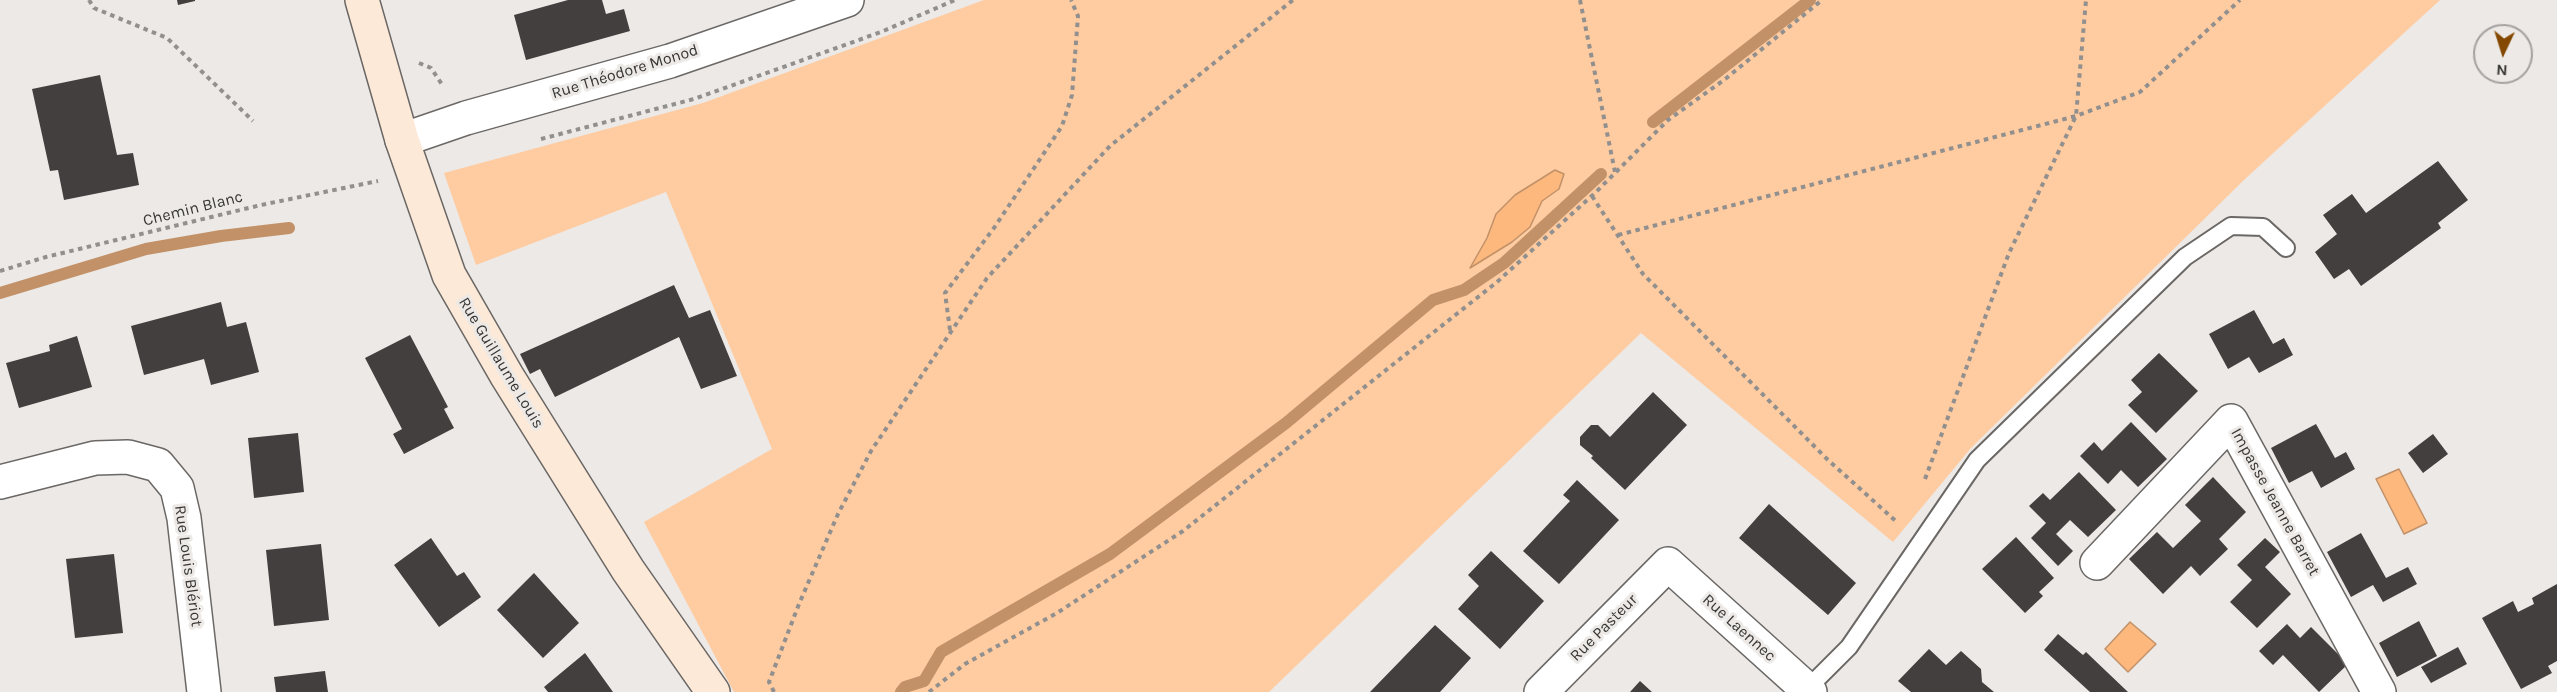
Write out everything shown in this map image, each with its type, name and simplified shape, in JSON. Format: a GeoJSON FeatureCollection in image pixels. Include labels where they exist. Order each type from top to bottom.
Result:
{"type":"FeatureCollection","features":[{"type":"Feature","properties":{"kind":"street","name":"Rue Guillaume Louis"},"geometry":{"type":"LineString","coordinates":[[362,0],[402,140],[449,275],[507,376],[628,570],[713,692]]}},
{"type":"Feature","properties":{"kind":"street","name":"Rue Théodore Monod"},"geometry":{"type":"LineString","coordinates":[[402,140],[466,118],[670,60],[847,0]]}},
{"type":"Feature","properties":{"kind":"street","name":"Impasse Jeanne Barret"},"geometry":{"type":"LineString","coordinates":[[2097,563],[2231,421],[2379,692]]}},
{"type":"Feature","properties":{"kind":"street","name":"Rue Louis Blériot"},"geometry":{"type":"LineString","coordinates":[[0,482],[95,458],[128,457],[158,465],[177,488],[184,518],[204,692]]}},
{"type":"Feature","properties":{"kind":"street","name":"Rue Laennec"},"geometry":{"type":"LineString","coordinates":[[1668,564],[1808,691]]}},
{"type":"Feature","properties":{"kind":"street","name":"Rue Pasteur"},"geometry":{"type":"LineString","coordinates":[[1540,692],[1668,564]]}},
{"type":"Feature","properties":{"kind":"lane"},"geometry":{"type":"LineString","coordinates":[[1808,691],[1849,647],[1918,543],[1977,460],[2185,257],[2231,226],[2263,227],[2286,248]]}},
{"type":"Feature","properties":{"kind":"path"},"geometry":{"type":"LineString","coordinates":[[89,0],[94,8],[167,38],[253,121]]}},
{"type":"Feature","properties":{"kind":"path"},"geometry":{"type":"LineString","coordinates":[[951,330],[945,293],[994,228],[1062,126],[1072,83],[1078,16],[1071,0]]}},
{"type":"Feature","properties":{"kind":"path"},"geometry":{"type":"LineString","coordinates":[[774,692],[769,682],[838,514],[871,451],[987,278],[1110,146],[1293,0]]}},
{"type":"Feature","properties":{"kind":"path"},"geometry":{"type":"LineString","coordinates":[[1580,0],[1615,172]]}},
{"type":"Feature","properties":{"kind":"path"},"geometry":{"type":"LineString","coordinates":[[929,692],[965,664],[1057,613],[1183,531],[1497,282],[1592,196],[1668,120],[1724,80],[1822,0]]}},
{"type":"Feature","properties":{"kind":"path"},"geometry":{"type":"LineString","coordinates":[[1923,488],[2009,253],[2076,116],[2086,0]]}},
{"type":"Feature","properties":{"kind":"path"},"geometry":{"type":"LineString","coordinates":[[1618,236],[2076,116],[2140,92],[2240,0]]}},
{"type":"Feature","properties":{"kind":"path","name":"Chemin Blanc"},"geometry":{"type":"LineString","coordinates":[[0,271],[46,257],[238,211],[382,180]]}},
{"type":"Feature","properties":{"kind":"path"},"geometry":{"type":"LineString","coordinates":[[1592,196],[1643,274],[1828,460],[1918,543]]}},
{"type":"Feature","properties":{"kind":"shaded area"},"geometry":{"type":"Polygon","coordinates":[[[984,0],[2440,0],[2245,179],[1971,448],[1893,542],[1641,333],[1269,692],[734,692],[644,522],[772,449],[666,192],[476,265],[444,173],[703,103],[984,0]]]}},
{"type":"Feature","properties":{"kind":"shaded area"},"geometry":{"type":"Polygon","coordinates":[[[1555,170],[1564,174],[1559,189],[1542,201],[1530,227],[1512,242],[1470,268],[1487,238],[1496,214],[1515,195],[1555,170]]]}},
{"type":"Feature","properties":{"kind":"shaded area"},"geometry":{"type":"Polygon","coordinates":[[[2399,469],[2427,523],[2404,534],[2376,479],[2399,469]]]}},
{"type":"Feature","properties":{"kind":"shaded area"},"geometry":{"type":"Polygon","coordinates":[[[2130,622],[2156,644],[2128,672],[2105,649],[2130,622]]]}},
{"type":"Feature","properties":{"kind":"building"},"geometry":{"type":"Polygon","coordinates":[[[177,0],[195,0],[195,1],[178,5],[177,0]]]}},
{"type":"Feature","properties":{"kind":"building"},"geometry":{"type":"Polygon","coordinates":[[[568,0],[602,0],[606,14],[624,9],[630,31],[526,60],[514,15],[568,0]]]}},
{"type":"Feature","properties":{"kind":"building"},"geometry":{"type":"Polygon","coordinates":[[[100,75],[117,155],[133,153],[139,185],[64,200],[58,170],[50,171],[32,89],[100,75]]]}},
{"type":"Feature","properties":{"kind":"building"},"geometry":{"type":"Polygon","coordinates":[[[2438,161],[2468,200],[2438,223],[2441,228],[2361,286],[2349,269],[2334,279],[2315,252],[2337,234],[2323,215],[2352,194],[2366,213],[2438,161]]]}},
{"type":"Feature","properties":{"kind":"building"},"geometry":{"type":"Polygon","coordinates":[[[674,285],[689,318],[710,310],[737,376],[701,389],[679,337],[555,397],[540,369],[530,374],[520,354],[674,285]]]}},
{"type":"Feature","properties":{"kind":"building"},"geometry":{"type":"Polygon","coordinates":[[[221,302],[227,327],[246,322],[259,372],[211,385],[204,359],[144,375],[131,326],[221,302]]]}},
{"type":"Feature","properties":{"kind":"building"},"geometry":{"type":"Polygon","coordinates":[[[2254,310],[2273,344],[2284,338],[2293,355],[2259,373],[2249,357],[2228,369],[2209,334],[2254,310]]]}},
{"type":"Feature","properties":{"kind":"building"},"geometry":{"type":"Polygon","coordinates":[[[410,335],[448,407],[444,409],[454,428],[404,454],[393,434],[402,429],[365,358],[410,335]]]}},
{"type":"Feature","properties":{"kind":"building"},"geometry":{"type":"Polygon","coordinates":[[[77,336],[92,387],[19,408],[6,363],[50,351],[49,345],[77,336]]]}},
{"type":"Feature","properties":{"kind":"building"},"geometry":{"type":"Polygon","coordinates":[[[2159,353],[2198,391],[2156,433],[2128,405],[2142,392],[2131,380],[2159,353]]]}},
{"type":"Feature","properties":{"kind":"building"},"geometry":{"type":"Polygon","coordinates":[[[1653,392],[1687,425],[1625,490],[1591,458],[1593,456],[1580,445],[1580,437],[1591,425],[1598,425],[1610,437],[1653,392]]]}},
{"type":"Feature","properties":{"kind":"building"},"geometry":{"type":"Polygon","coordinates":[[[2131,422],[2167,459],[2138,487],[2121,470],[2108,484],[2080,456],[2094,442],[2102,451],[2131,422]]]}},
{"type":"Feature","properties":{"kind":"building"},"geometry":{"type":"Polygon","coordinates":[[[2316,424],[2335,458],[2346,452],[2355,469],[2321,488],[2312,471],[2289,483],[2271,448],[2316,424]]]}},
{"type":"Feature","properties":{"kind":"building"},"geometry":{"type":"Polygon","coordinates":[[[298,433],[304,492],[254,498],[248,438],[298,433]]]}},
{"type":"Feature","properties":{"kind":"building"},"geometry":{"type":"Polygon","coordinates":[[[2433,434],[2448,454],[2423,473],[2408,453],[2433,434]]]}},
{"type":"Feature","properties":{"kind":"building"},"geometry":{"type":"Polygon","coordinates":[[[2079,472],[2116,510],[2088,537],[2070,520],[2056,534],[2073,551],[2058,566],[2031,538],[2046,523],[2029,506],[2043,493],[2050,500],[2079,472]]]}},
{"type":"Feature","properties":{"kind":"building"},"geometry":{"type":"Polygon","coordinates":[[[2213,477],[2246,512],[2219,539],[2228,549],[2200,576],[2191,566],[2163,594],[2129,559],[2157,532],[2173,548],[2201,521],[2185,505],[2213,477]]]}},
{"type":"Feature","properties":{"kind":"building"},"geometry":{"type":"Polygon","coordinates":[[[1577,480],[1619,520],[1559,584],[1523,551],[1570,501],[1563,495],[1577,480]]]}},
{"type":"Feature","properties":{"kind":"building"},"geometry":{"type":"Polygon","coordinates":[[[1769,504],[1856,583],[1828,615],[1739,538],[1769,504]]]}},
{"type":"Feature","properties":{"kind":"building"},"geometry":{"type":"Polygon","coordinates":[[[2361,533],[2386,578],[2408,567],[2417,584],[2383,602],[2373,585],[2351,597],[2327,552],[2361,533]]]}},
{"type":"Feature","properties":{"kind":"building"},"geometry":{"type":"Polygon","coordinates":[[[2016,537],[2054,578],[2039,592],[2043,596],[2025,613],[1982,569],[2016,537]]]}},
{"type":"Feature","properties":{"kind":"building"},"geometry":{"type":"Polygon","coordinates":[[[431,538],[457,576],[464,572],[481,597],[439,627],[394,565],[431,538]]]}},
{"type":"Feature","properties":{"kind":"building"},"geometry":{"type":"Polygon","coordinates":[[[2265,538],[2280,552],[2265,567],[2291,594],[2257,628],[2230,602],[2252,580],[2237,565],[2265,538]]]}},
{"type":"Feature","properties":{"kind":"building"},"geometry":{"type":"Polygon","coordinates":[[[321,544],[329,620],[274,626],[266,550],[321,544]]]}},
{"type":"Feature","properties":{"kind":"building"},"geometry":{"type":"Polygon","coordinates":[[[1491,551],[1544,601],[1500,649],[1458,609],[1479,586],[1468,575],[1491,551]]]}},
{"type":"Feature","properties":{"kind":"building"},"geometry":{"type":"Polygon","coordinates":[[[114,554],[123,633],[75,638],[66,559],[114,554]]]}},
{"type":"Feature","properties":{"kind":"building"},"geometry":{"type":"Polygon","coordinates":[[[534,573],[579,623],[543,658],[497,610],[534,573]]]}},
{"type":"Feature","properties":{"kind":"building"},"geometry":{"type":"Polygon","coordinates":[[[2557,584],[2557,661],[2548,666],[2552,673],[2521,689],[2482,618],[2513,601],[2518,612],[2534,604],[2532,598],[2557,584]]]}},
{"type":"Feature","properties":{"kind":"building"},"geometry":{"type":"Polygon","coordinates":[[[2419,621],[2437,656],[2397,677],[2379,643],[2419,621]]]}},
{"type":"Feature","properties":{"kind":"building"},"geometry":{"type":"Polygon","coordinates":[[[2287,624],[2300,638],[2311,627],[2348,664],[2319,692],[2283,655],[2273,665],[2259,651],[2287,624]]]}},
{"type":"Feature","properties":{"kind":"building"},"geometry":{"type":"Polygon","coordinates":[[[1435,625],[1471,658],[1440,692],[1370,692],[1435,625]]]}},
{"type":"Feature","properties":{"kind":"building"},"geometry":{"type":"Polygon","coordinates":[[[2058,634],[2083,655],[2086,652],[2128,692],[2090,692],[2044,650],[2058,634]]]}},
{"type":"Feature","properties":{"kind":"building"},"geometry":{"type":"Polygon","coordinates":[[[2458,647],[2467,664],[2431,683],[2421,667],[2458,647]]]}},
{"type":"Feature","properties":{"kind":"building"},"geometry":{"type":"Polygon","coordinates":[[[1929,649],[1946,665],[1961,651],[1981,669],[1982,682],[1994,692],[1911,692],[1898,681],[1929,649]]]}},
{"type":"Feature","properties":{"kind":"building"},"geometry":{"type":"Polygon","coordinates":[[[585,653],[613,692],[548,692],[544,687],[585,653]]]}},
{"type":"Feature","properties":{"kind":"building"},"geometry":{"type":"Polygon","coordinates":[[[325,671],[328,692],[276,692],[274,677],[325,671]]]}},
{"type":"Feature","properties":{"kind":"building"},"geometry":{"type":"Polygon","coordinates":[[[1640,681],[1652,692],[1630,692],[1640,681]]]}},
{"type":"Feature","properties":{"kind":"waterway"},"geometry":{"type":"LineString","coordinates":[[1653,122],[1810,0]]}},
{"type":"Feature","properties":{"kind":"waterway"},"geometry":{"type":"LineString","coordinates":[[901,692],[905,687],[924,681],[941,652],[1110,554],[1286,423],[1433,300],[1464,290],[1504,263],[1601,174]]}},
{"type":"Feature","properties":{"kind":"waterway"},"geometry":{"type":"LineString","coordinates":[[0,293],[146,249],[221,236],[289,228]]}}]}
